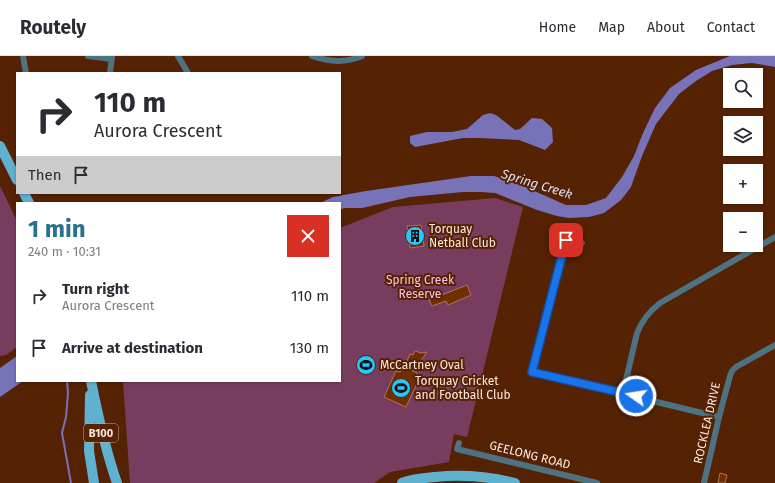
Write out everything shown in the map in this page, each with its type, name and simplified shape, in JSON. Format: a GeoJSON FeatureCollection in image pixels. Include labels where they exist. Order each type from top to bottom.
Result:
{"type":"FeatureCollection","features":[{"type":"Feature","properties":{"kind":"main road"},"geometry":{"type":"LineString","coordinates":[[0,146],[16,178]]}},
{"type":"Feature","properties":{"kind":"main road","name":"B100"},"geometry":{"type":"LineString","coordinates":[[90,382],[89,451],[94,483]]}},
{"type":"Feature","properties":{"kind":"main road","name":"B100"},"geometry":{"type":"LineString","coordinates":[[90,382],[102,433],[116,483]]}},
{"type":"Feature","properties":{"kind":"main road"},"geometry":{"type":"LineString","coordinates":[[402,483],[421,478],[454,475],[478,476],[515,483]]}},
{"type":"Feature","properties":{"kind":"street"},"geometry":{"type":"LineString","coordinates":[[23,56],[26,72]]}},
{"type":"Feature","properties":{"kind":"street"},"geometry":{"type":"LineString","coordinates":[[88,56],[112,57],[110,72]]}},
{"type":"Feature","properties":{"kind":"street"},"geometry":{"type":"LineString","coordinates":[[178,56],[187,72]]}},
{"type":"Feature","properties":{"kind":"street"},"geometry":{"type":"LineString","coordinates":[[312,56],[325,60],[340,61],[352,60],[362,56]]}},
{"type":"Feature","properties":{"kind":"street"},"geometry":{"type":"LineString","coordinates":[[623,393],[640,324],[652,310],[660,302],[774,238]]}},
{"type":"Feature","properties":{"kind":"street"},"geometry":{"type":"LineString","coordinates":[[582,243],[566,240],[532,372],[719,417]]}},
{"type":"Feature","properties":{"kind":"street","name":"ROCKLEA DRIVE"},"geometry":{"type":"LineString","coordinates":[[704,483],[728,380],[732,371],[741,364],[775,345]]}},
{"type":"Feature","properties":{"kind":"street","name":"GEELONG ROAD"},"geometry":{"type":"LineString","coordinates":[[457,449],[597,483]]}},
{"type":"Feature","properties":{"kind":"green space"},"geometry":{"type":"Polygon","coordinates":[[[0,186],[16,219],[16,348],[6,355],[0,356],[0,186]]]}},
{"type":"Feature","properties":{"kind":"green space","name":"Spring Creek Reserve"},"geometry":{"type":"Polygon","coordinates":[[[495,198],[523,207],[467,437],[454,434],[449,462],[390,472],[374,483],[130,483],[123,382],[341,382],[341,228],[393,207],[495,198]]]}},
{"type":"Feature","properties":{"kind":"shaded area","name":"Spring Creek"},"geometry":{"type":"Polygon","coordinates":[[[730,56],[775,56],[775,67],[752,63],[732,65],[712,71],[679,94],[656,124],[642,156],[631,187],[621,200],[604,213],[589,217],[569,218],[557,216],[537,210],[495,193],[481,192],[463,192],[410,197],[362,208],[344,208],[341,210],[341,202],[322,202],[333,197],[366,191],[471,176],[494,176],[523,186],[566,205],[586,205],[606,198],[622,177],[634,156],[655,108],[670,88],[696,70],[730,56]]]}},
{"type":"Feature","properties":{"kind":"shaded area"},"geometry":{"type":"Polygon","coordinates":[[[490,113],[496,115],[515,130],[520,129],[532,118],[542,119],[552,128],[553,142],[545,150],[519,140],[463,138],[415,147],[410,143],[410,136],[427,132],[452,132],[467,129],[483,115],[490,113]]]}},
{"type":"Feature","properties":{"kind":"shaded area"},"geometry":{"type":"Polygon","coordinates":[[[16,357],[16,382],[22,382],[0,397],[0,368],[16,357]]]}},
{"type":"Feature","properties":{"kind":"building","name":"Torquay Netball Club"},"geometry":{"type":"Polygon","coordinates":[[[421,225],[424,246],[410,248],[407,226],[421,225]]]}},
{"type":"Feature","properties":{"kind":"building"},"geometry":{"type":"Polygon","coordinates":[[[467,285],[471,295],[448,305],[446,301],[432,306],[429,300],[467,285]]]}},
{"type":"Feature","properties":{"kind":"building"},"geometry":{"type":"Polygon","coordinates":[[[415,351],[421,353],[427,352],[422,359],[422,363],[407,361],[410,354],[413,355],[415,351]]]}},
{"type":"Feature","properties":{"kind":"building","name":"Torquay Cricket and Football Club"},"geometry":{"type":"Polygon","coordinates":[[[403,366],[417,373],[415,378],[419,379],[406,407],[384,397],[396,371],[400,372],[403,366]]]}},
{"type":"Feature","properties":{"kind":"building"},"geometry":{"type":"Polygon","coordinates":[[[720,473],[727,475],[725,483],[718,483],[720,473]]]}},
{"type":"Feature","properties":{"kind":"waterway"},"geometry":{"type":"LineString","coordinates":[[67,382],[68,393],[66,417],[62,433],[71,483]]}},
{"type":"Feature","properties":{"kind":"place","name":"Torquay Netball Club"},"geometry":{"type":"Point","coordinates":[415,236]}},
{"type":"Feature","properties":{"kind":"place","name":"McCartney Oval"},"geometry":{"type":"Point","coordinates":[366,365]}},
{"type":"Feature","properties":{"kind":"place","name":"Torquay Cricket and Football Club"},"geometry":{"type":"Point","coordinates":[401,388]}},
{"type":"Feature","properties":{"kind":"route"},"geometry":{"type":"LineString","coordinates":[[566,240],[532,372],[636,396]]}}]}
